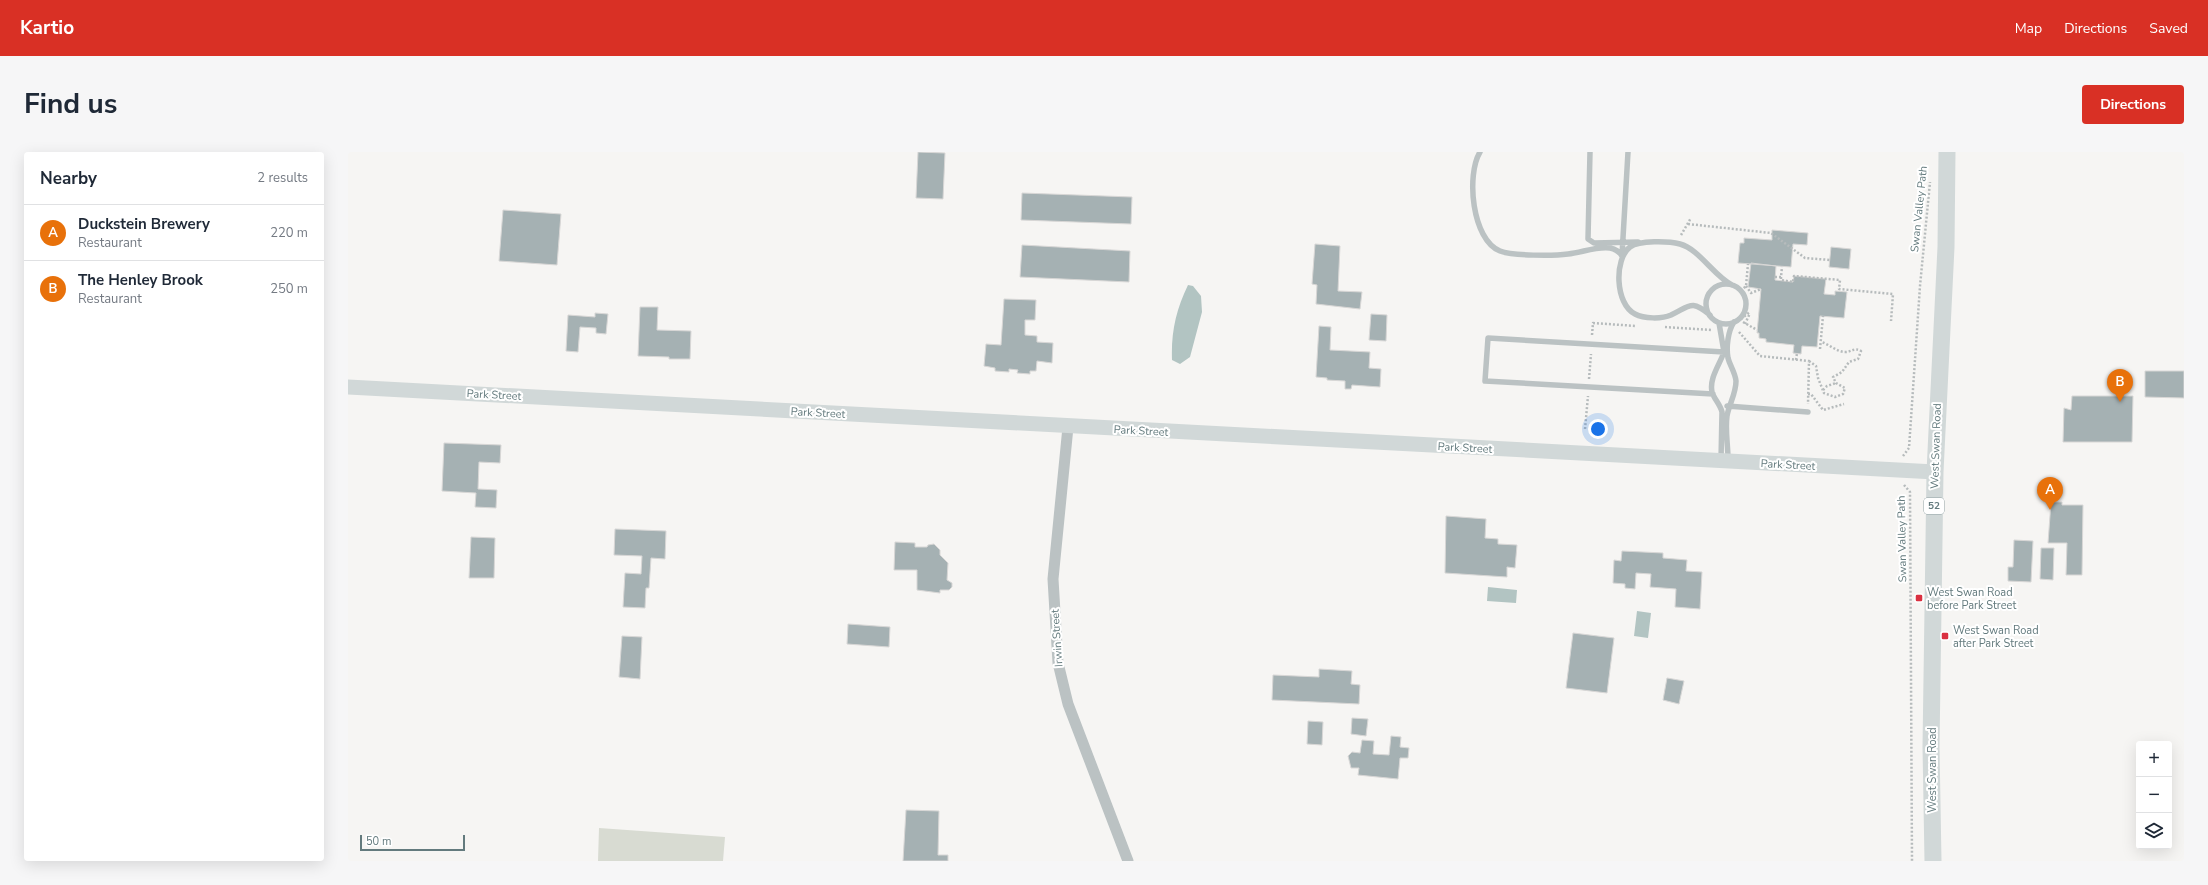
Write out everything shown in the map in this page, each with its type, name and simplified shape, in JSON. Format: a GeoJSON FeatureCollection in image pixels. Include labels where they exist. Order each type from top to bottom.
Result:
{"type":"FeatureCollection","features":[{"type":"Feature","properties":{"kind":"main road","name":"West Swan Road"},"geometry":{"type":"LineString","coordinates":[[1933,861],[1931,746],[1935,472],[1946,247],[1947,152]]}},
{"type":"Feature","properties":{"kind":"street","name":"Park Street"},"geometry":{"type":"LineString","coordinates":[[348,387],[1068,427],[1935,472]]}},
{"type":"Feature","properties":{"kind":"street","name":"Irwin Street"},"geometry":{"type":"LineString","coordinates":[[1068,427],[1053,579],[1058,663],[1068,704],[1128,861]]}},
{"type":"Feature","properties":{"kind":"lane"},"geometry":{"type":"LineString","coordinates":[[1480,152],[1474,168],[1476,212],[1485,238],[1491,246],[1501,252],[1549,255],[1611,248],[1620,252],[1622,256]]}},
{"type":"Feature","properties":{"kind":"lane"},"geometry":{"type":"LineString","coordinates":[[1590,152],[1588,239],[1594,243],[1675,243],[1691,250],[1720,278],[1740,291],[1745,300],[1746,307],[1739,319],[1734,322],[1730,328],[1726,352],[1712,379],[1713,394],[1721,406],[1725,461]]}},
{"type":"Feature","properties":{"kind":"lane"},"geometry":{"type":"LineString","coordinates":[[1628,152],[1624,242],[1618,288],[1626,307],[1635,314],[1648,317],[1665,317],[1684,306],[1692,305],[1701,308],[1719,323],[1726,352],[1736,380],[1734,396],[1729,406],[1726,422],[1725,461]]}},
{"type":"Feature","properties":{"kind":"lane"},"geometry":{"type":"LineString","coordinates":[[1622,256],[1629,247],[1644,242]]}},
{"type":"Feature","properties":{"kind":"lane"},"geometry":{"type":"LineString","coordinates":[[1710,315],[1706,308],[1708,294],[1719,286],[1732,285]]}},
{"type":"Feature","properties":{"kind":"lane"},"geometry":{"type":"LineString","coordinates":[[1719,323],[1734,322]]}},
{"type":"Feature","properties":{"kind":"lane"},"geometry":{"type":"LineString","coordinates":[[1713,394],[1485,381],[1488,338],[1726,352]]}},
{"type":"Feature","properties":{"kind":"lane"},"geometry":{"type":"LineString","coordinates":[[1721,406],[1808,412]]}},
{"type":"Feature","properties":{"kind":"path","name":"Swan Valley Path"},"geometry":{"type":"LineString","coordinates":[[1912,861],[1911,500],[1908,488],[1904,486],[1903,454],[1909,448],[1920,286],[1931,174]]}},
{"type":"Feature","properties":{"kind":"path"},"geometry":{"type":"LineString","coordinates":[[1675,243],[1691,218]]}},
{"type":"Feature","properties":{"kind":"path"},"geometry":{"type":"LineString","coordinates":[[1688,224],[1771,233],[1805,258],[1830,260]]}},
{"type":"Feature","properties":{"kind":"path"},"geometry":{"type":"LineString","coordinates":[[1748,264],[1746,286],[1751,293],[1761,288]]}},
{"type":"Feature","properties":{"kind":"path"},"geometry":{"type":"LineString","coordinates":[[1782,267],[1781,280],[1793,282],[1794,276],[1840,280],[1839,289],[1893,294],[1891,321]]}},
{"type":"Feature","properties":{"kind":"path"},"geometry":{"type":"LineString","coordinates":[[1775,277],[1781,277]]}},
{"type":"Feature","properties":{"kind":"path"},"geometry":{"type":"LineString","coordinates":[[1740,291],[1746,286]]}},
{"type":"Feature","properties":{"kind":"path"},"geometry":{"type":"LineString","coordinates":[[1745,324],[1750,312]]}},
{"type":"Feature","properties":{"kind":"path"},"geometry":{"type":"LineString","coordinates":[[1820,349],[1823,316]]}},
{"type":"Feature","properties":{"kind":"path"},"geometry":{"type":"LineString","coordinates":[[1739,319],[1757,330]]}},
{"type":"Feature","properties":{"kind":"path"},"geometry":{"type":"LineString","coordinates":[[1809,361],[1816,366],[1823,390],[1831,396],[1840,396],[1845,388],[1836,383],[1833,379],[1834,375],[1842,372],[1849,362],[1858,359],[1861,351],[1854,349],[1848,352],[1842,351],[1830,344],[1820,342]]}},
{"type":"Feature","properties":{"kind":"path"},"geometry":{"type":"LineString","coordinates":[[1796,360],[1797,353]]}},
{"type":"Feature","properties":{"kind":"path"},"geometry":{"type":"LineString","coordinates":[[1823,390],[1830,384],[1836,383]]}},
{"type":"Feature","properties":{"kind":"path"},"geometry":{"type":"LineString","coordinates":[[1808,394],[1811,394],[1823,410],[1844,404]]}},
{"type":"Feature","properties":{"kind":"shaded area"},"geometry":{"type":"Polygon","coordinates":[[[1188,285],[1193,286],[1201,296],[1202,312],[1190,357],[1180,364],[1172,360],[1172,340],[1177,312],[1188,285]]]}},
{"type":"Feature","properties":{"kind":"shaded area"},"geometry":{"type":"Polygon","coordinates":[[[1488,587],[1517,590],[1516,603],[1487,601],[1488,587]]]}},
{"type":"Feature","properties":{"kind":"shaded area"},"geometry":{"type":"Polygon","coordinates":[[[1637,611],[1651,613],[1648,638],[1634,636],[1637,611]]]}},
{"type":"Feature","properties":{"kind":"shaded area"},"geometry":{"type":"Polygon","coordinates":[[[599,828],[725,837],[723,861],[598,861],[599,828]]]}},
{"type":"Feature","properties":{"kind":"building"},"geometry":{"type":"Polygon","coordinates":[[[918,152],[945,153],[943,199],[916,198],[918,152]]]}},
{"type":"Feature","properties":{"kind":"building"},"geometry":{"type":"Polygon","coordinates":[[[1022,193],[1132,197],[1131,224],[1021,220],[1022,193]]]}},
{"type":"Feature","properties":{"kind":"building"},"geometry":{"type":"Polygon","coordinates":[[[503,210],[561,214],[557,265],[499,261],[503,210]]]}},
{"type":"Feature","properties":{"kind":"building"},"geometry":{"type":"Polygon","coordinates":[[[1772,230],[1808,233],[1807,245],[1793,244],[1791,267],[1738,263],[1740,243],[1744,243],[1744,238],[1772,240],[1772,230]]]}},
{"type":"Feature","properties":{"kind":"building"},"geometry":{"type":"Polygon","coordinates":[[[1315,244],[1340,246],[1338,291],[1362,292],[1360,309],[1316,304],[1317,285],[1312,284],[1315,244]]]}},
{"type":"Feature","properties":{"kind":"building"},"geometry":{"type":"Polygon","coordinates":[[[1022,245],[1130,251],[1129,282],[1020,277],[1022,245]]]}},
{"type":"Feature","properties":{"kind":"building"},"geometry":{"type":"Polygon","coordinates":[[[1831,247],[1851,249],[1849,269],[1829,267],[1831,247]]]}},
{"type":"Feature","properties":{"kind":"building"},"geometry":{"type":"Polygon","coordinates":[[[1751,263],[1776,266],[1775,280],[1793,282],[1794,276],[1826,279],[1824,294],[1835,295],[1835,291],[1847,292],[1844,318],[1820,316],[1817,347],[1802,346],[1801,354],[1793,353],[1794,345],[1766,342],[1766,339],[1759,338],[1759,333],[1757,333],[1761,289],[1748,287],[1751,263]]]}},
{"type":"Feature","properties":{"kind":"building"},"geometry":{"type":"Polygon","coordinates":[[[1004,299],[1036,300],[1035,320],[1025,320],[1025,335],[1037,336],[1037,342],[1053,343],[1052,363],[1037,361],[1036,371],[1030,371],[1030,374],[1017,373],[1018,370],[1009,369],[1009,372],[995,371],[995,368],[984,366],[986,344],[1001,345],[1004,299]]]}},
{"type":"Feature","properties":{"kind":"building"},"geometry":{"type":"Polygon","coordinates":[[[640,307],[658,307],[657,330],[691,331],[690,359],[669,359],[669,357],[638,356],[640,307]]]}},
{"type":"Feature","properties":{"kind":"building"},"geometry":{"type":"Polygon","coordinates":[[[595,313],[608,314],[606,334],[596,333],[596,328],[580,327],[578,352],[566,351],[568,315],[595,317],[595,313]]]}},
{"type":"Feature","properties":{"kind":"building"},"geometry":{"type":"Polygon","coordinates":[[[1371,314],[1387,315],[1386,341],[1369,340],[1371,314]]]}},
{"type":"Feature","properties":{"kind":"building"},"geometry":{"type":"Polygon","coordinates":[[[1319,326],[1331,327],[1330,350],[1370,352],[1369,368],[1381,369],[1380,387],[1352,385],[1351,389],[1345,389],[1345,381],[1327,380],[1327,378],[1316,377],[1319,326]]]}},
{"type":"Feature","properties":{"kind":"building"},"geometry":{"type":"Polygon","coordinates":[[[2145,371],[2184,371],[2184,398],[2145,397],[2145,371]]]}},
{"type":"Feature","properties":{"kind":"building"},"geometry":{"type":"Polygon","coordinates":[[[2072,396],[2133,396],[2132,442],[2063,442],[2064,408],[2071,410],[2072,396]]]}},
{"type":"Feature","properties":{"kind":"building"},"geometry":{"type":"Polygon","coordinates":[[[444,443],[501,445],[500,463],[479,462],[478,489],[497,490],[496,508],[475,507],[476,493],[442,491],[444,443]]]}},
{"type":"Feature","properties":{"kind":"building"},"geometry":{"type":"Polygon","coordinates":[[[2051,502],[2062,502],[2062,505],[2083,505],[2082,575],[2066,575],[2067,543],[2048,543],[2051,502]]]}},
{"type":"Feature","properties":{"kind":"building"},"geometry":{"type":"Polygon","coordinates":[[[1446,516],[1486,519],[1485,538],[1498,539],[1498,544],[1517,545],[1515,568],[1507,567],[1507,577],[1445,573],[1446,516]]]}},
{"type":"Feature","properties":{"kind":"building"},"geometry":{"type":"Polygon","coordinates":[[[615,529],[666,531],[665,559],[651,558],[649,588],[646,588],[645,608],[623,607],[625,573],[641,574],[642,556],[614,555],[615,529]]]}},
{"type":"Feature","properties":{"kind":"building"},"geometry":{"type":"Polygon","coordinates":[[[471,537],[495,538],[494,578],[469,578],[471,537]]]}},
{"type":"Feature","properties":{"kind":"building"},"geometry":{"type":"Polygon","coordinates":[[[2014,540],[2033,541],[2031,582],[2008,581],[2008,567],[2013,567],[2014,540]]]}},
{"type":"Feature","properties":{"kind":"building"},"geometry":{"type":"Polygon","coordinates":[[[895,542],[915,543],[915,547],[927,547],[928,545],[934,544],[940,550],[940,555],[948,563],[947,580],[952,583],[952,587],[949,590],[940,590],[940,593],[917,590],[917,570],[894,570],[895,542]]]}},
{"type":"Feature","properties":{"kind":"building"},"geometry":{"type":"Polygon","coordinates":[[[2041,548],[2054,548],[2053,580],[2040,579],[2041,548]]]}},
{"type":"Feature","properties":{"kind":"building"},"geometry":{"type":"Polygon","coordinates":[[[1622,551],[1663,553],[1663,558],[1687,560],[1686,571],[1702,572],[1700,609],[1675,607],[1676,589],[1650,587],[1651,574],[1636,573],[1635,589],[1625,588],[1625,584],[1613,583],[1614,560],[1621,561],[1622,551]]]}},
{"type":"Feature","properties":{"kind":"building"},"geometry":{"type":"Polygon","coordinates":[[[848,624],[890,627],[889,647],[847,644],[848,624]]]}},
{"type":"Feature","properties":{"kind":"building"},"geometry":{"type":"Polygon","coordinates":[[[1573,633],[1614,638],[1607,693],[1566,688],[1573,633]]]}},
{"type":"Feature","properties":{"kind":"building"},"geometry":{"type":"Polygon","coordinates":[[[622,636],[642,637],[640,679],[619,677],[622,636]]]}},
{"type":"Feature","properties":{"kind":"building"},"geometry":{"type":"Polygon","coordinates":[[[1319,669],[1352,671],[1351,684],[1360,685],[1359,704],[1272,700],[1273,675],[1319,677],[1319,669]]]}},
{"type":"Feature","properties":{"kind":"building"},"geometry":{"type":"Polygon","coordinates":[[[1667,678],[1684,681],[1679,704],[1663,700],[1667,678]]]}},
{"type":"Feature","properties":{"kind":"building"},"geometry":{"type":"Polygon","coordinates":[[[1352,718],[1368,719],[1366,736],[1351,734],[1352,718]]]}},
{"type":"Feature","properties":{"kind":"building"},"geometry":{"type":"Polygon","coordinates":[[[1308,721],[1323,722],[1322,745],[1307,744],[1308,721]]]}},
{"type":"Feature","properties":{"kind":"building"},"geometry":{"type":"Polygon","coordinates":[[[1391,736],[1401,737],[1400,747],[1409,748],[1408,758],[1400,758],[1398,779],[1358,775],[1359,768],[1351,768],[1348,756],[1352,752],[1360,753],[1362,740],[1374,741],[1373,754],[1389,755],[1391,736]]]}},
{"type":"Feature","properties":{"kind":"building"},"geometry":{"type":"Polygon","coordinates":[[[906,810],[939,811],[938,855],[948,855],[948,861],[903,861],[906,810]]]}},
{"type":"Feature","properties":{"kind":"place","name":"The Henley Brook"},"geometry":{"type":"Point","coordinates":[2120,402]}},
{"type":"Feature","properties":{"kind":"place","name":"Duckstein Brewery"},"geometry":{"type":"Point","coordinates":[2050,510]}},
{"type":"Feature","properties":{"kind":"place","name":"West Swan Road before Park Street"},"geometry":{"type":"Point","coordinates":[1919,598]}},
{"type":"Feature","properties":{"kind":"place","name":"West Swan Road after Park Street"},"geometry":{"type":"Point","coordinates":[1945,636]}}]}
